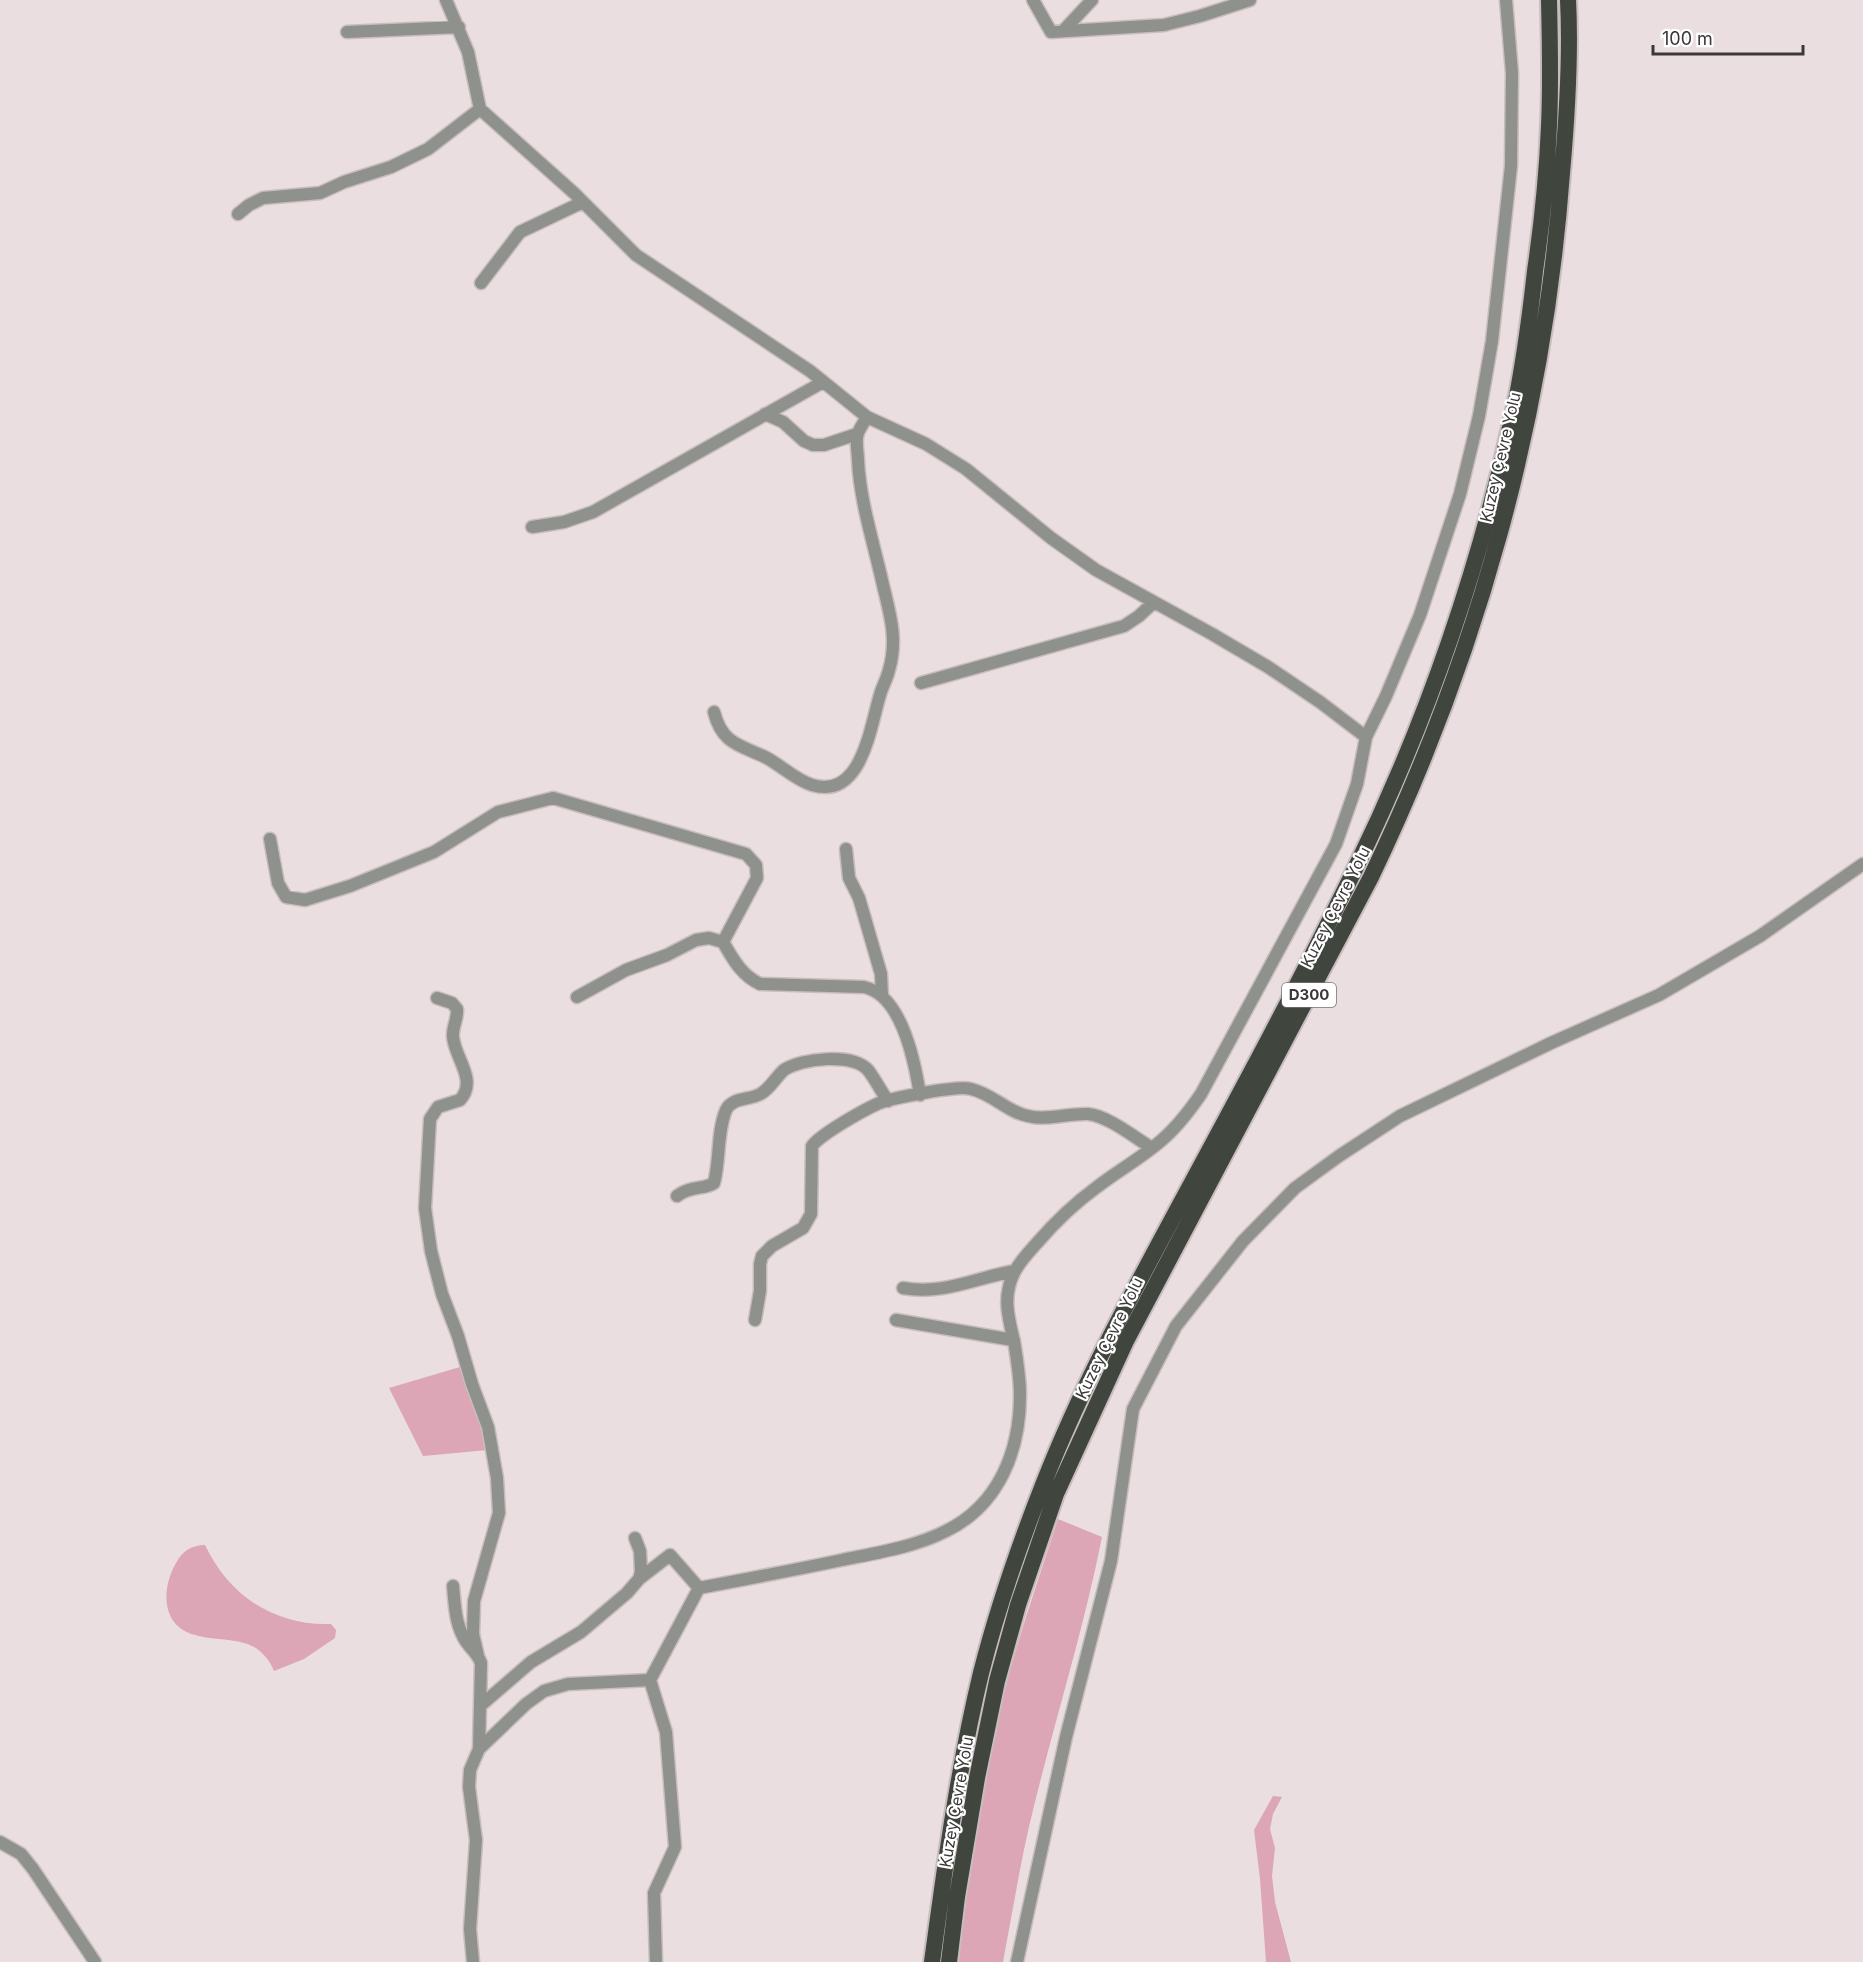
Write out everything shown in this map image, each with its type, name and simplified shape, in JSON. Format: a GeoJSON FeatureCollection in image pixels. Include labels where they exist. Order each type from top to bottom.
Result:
{"type":"FeatureCollection","features":[{"type":"Feature","properties":{"kind":"highway","name":"Kuzey Çevre Yolu"},"geometry":{"type":"LineString","coordinates":[[949,1962],[977,1778],[997,1681],[1018,1605],[1056,1494],[1126,1341],[1371,877],[1419,773],[1460,667],[1503,526],[1531,404],[1543,338],[1558,233],[1566,125],[1568,0]]}},
{"type":"Feature","properties":{"kind":"highway"},"geometry":{"type":"LineString","coordinates":[[1566,125],[1575,0]]}},
{"type":"Feature","properties":{"kind":"highway","name":"Kuzey Çevre Yolu"},"geometry":{"type":"LineString","coordinates":[[932,1962],[960,1775],[981,1675],[1002,1601],[1042,1487],[1074,1411],[1110,1336],[1353,874],[1403,765],[1444,655],[1486,522],[1515,403],[1527,339],[1540,233],[1549,128],[1549,2]]}},
{"type":"Feature","properties":{"kind":"street"},"geometry":{"type":"LineString","coordinates":[[446,0],[459,27],[474,71],[480,109],[583,202],[636,255],[823,382],[867,417],[942,454],[985,483],[1073,554],[1119,584],[1268,667],[1366,737]]}},
{"type":"Feature","properties":{"kind":"street"},"geometry":{"type":"LineString","coordinates":[[1033,0],[1051,32],[1164,24],[1200,16],[1250,0]]}},
{"type":"Feature","properties":{"kind":"street"},"geometry":{"type":"LineString","coordinates":[[1063,31],[1092,0]]}},
{"type":"Feature","properties":{"kind":"street"},"geometry":{"type":"LineString","coordinates":[[699,1588],[882,1552],[936,1536],[963,1521],[992,1492],[1006,1469],[1015,1445],[1019,1422],[1020,1392],[1007,1307],[1008,1289],[1014,1271],[1025,1256],[1076,1203],[1152,1148],[1175,1127],[1201,1094],[1328,861],[1355,792],[1366,737],[1404,656],[1434,574],[1468,463],[1486,379],[1498,304],[1513,136],[1512,73],[1506,0]]}},
{"type":"Feature","properties":{"kind":"street"},"geometry":{"type":"LineString","coordinates":[[347,32],[459,27]]}},
{"type":"Feature","properties":{"kind":"street"},"geometry":{"type":"LineString","coordinates":[[238,214],[262,198],[320,194],[344,182],[405,161],[428,149],[480,109]]}},
{"type":"Feature","properties":{"kind":"street"},"geometry":{"type":"LineString","coordinates":[[481,283],[519,232],[583,202]]}},
{"type":"Feature","properties":{"kind":"street"},"geometry":{"type":"LineString","coordinates":[[532,527],[564,522],[593,512],[823,382]]}},
{"type":"Feature","properties":{"kind":"street"},"geometry":{"type":"LineString","coordinates":[[765,414],[783,422],[813,446],[824,445],[857,434]]}},
{"type":"Feature","properties":{"kind":"street"},"geometry":{"type":"LineString","coordinates":[[714,712],[718,726],[733,743],[773,762],[809,784],[821,787],[835,785],[847,778],[859,764],[880,693],[890,670],[894,634],[859,480],[857,434],[867,417]]}},
{"type":"Feature","properties":{"kind":"street"},"geometry":{"type":"LineString","coordinates":[[921,683],[1124,626],[1140,616],[1154,602]]}},
{"type":"Feature","properties":{"kind":"street"},"geometry":{"type":"LineString","coordinates":[[270,839],[278,882],[286,897],[305,900],[350,886],[434,852],[498,812],[553,798],[750,856],[756,865],[757,878],[723,942]]}},
{"type":"Feature","properties":{"kind":"street"},"geometry":{"type":"LineString","coordinates":[[846,849],[846,868],[851,885],[859,898],[881,974],[882,996]]}},
{"type":"Feature","properties":{"kind":"street"},"geometry":{"type":"LineString","coordinates":[[1017,1962],[1066,1737],[1111,1561],[1133,1409],[1176,1326],[1243,1241],[1295,1188],[1340,1156],[1400,1116],[1551,1043],[1659,995],[1760,936],[1863,864]]}},
{"type":"Feature","properties":{"kind":"street"},"geometry":{"type":"LineString","coordinates":[[577,997],[626,970],[667,955],[696,940],[709,938],[723,942],[741,971],[760,984],[864,987],[876,991],[893,1009],[905,1034],[920,1095]]}},
{"type":"Feature","properties":{"kind":"street"},"geometry":{"type":"LineString","coordinates":[[437,998],[452,1004],[457,1010],[453,1038],[466,1076],[467,1086],[460,1100],[438,1107],[430,1119],[424,1208],[436,1273],[488,1427],[495,1461],[499,1513],[474,1600],[473,1634],[481,1663],[479,1749],[470,1770],[469,1786],[476,1840],[470,1929],[473,1962]]}},
{"type":"Feature","properties":{"kind":"street"},"geometry":{"type":"LineString","coordinates":[[677,1196],[690,1188],[709,1186],[714,1183],[725,1115],[730,1105],[738,1100],[761,1095],[779,1075],[791,1066],[813,1060],[828,1059],[854,1062],[868,1071],[888,1101]]}},
{"type":"Feature","properties":{"kind":"street"},"geometry":{"type":"LineString","coordinates":[[754,1320],[760,1291],[762,1256],[772,1246],[803,1228],[811,1214],[812,1146],[842,1124],[879,1103],[962,1087],[984,1093],[1010,1110],[1036,1118],[1095,1115],[1152,1148]]}},
{"type":"Feature","properties":{"kind":"street"},"geometry":{"type":"LineString","coordinates":[[903,1287],[924,1290],[948,1288],[1014,1271]]}},
{"type":"Feature","properties":{"kind":"street"},"geometry":{"type":"LineString","coordinates":[[896,1320],[1014,1341]]}},
{"type":"Feature","properties":{"kind":"street"},"geometry":{"type":"LineString","coordinates":[[635,1539],[642,1558],[639,1579]]}},
{"type":"Feature","properties":{"kind":"street"},"geometry":{"type":"LineString","coordinates":[[480,1706],[531,1662],[580,1632],[669,1555],[699,1588]]}},
{"type":"Feature","properties":{"kind":"street"},"geometry":{"type":"LineString","coordinates":[[453,1586],[459,1626],[466,1642],[478,1656]]}},
{"type":"Feature","properties":{"kind":"street"},"geometry":{"type":"LineString","coordinates":[[656,1962],[654,1893],[675,1847],[666,1732],[650,1680],[699,1588]]}},
{"type":"Feature","properties":{"kind":"street"},"geometry":{"type":"LineString","coordinates":[[479,1749],[532,1698],[544,1691],[568,1684],[650,1680]]}},
{"type":"Feature","properties":{"kind":"street"},"geometry":{"type":"LineString","coordinates":[[0,1842],[21,1854],[33,1869],[95,1962]]}},
{"type":"Feature","properties":{"kind":"shaded area"},"geometry":{"type":"Polygon","coordinates":[[[460,1367],[478,1411],[488,1450],[423,1456],[389,1388],[460,1367]]]}},
{"type":"Feature","properties":{"kind":"shaded area"},"geometry":{"type":"Polygon","coordinates":[[[1058,1519],[1102,1537],[1095,1571],[1029,1825],[1003,1962],[957,1962],[975,1829],[995,1730],[1015,1652],[1058,1519]]]}},
{"type":"Feature","properties":{"kind":"shaded area"},"geometry":{"type":"Polygon","coordinates":[[[205,1545],[227,1579],[256,1604],[291,1620],[331,1624],[336,1630],[335,1638],[304,1659],[274,1671],[266,1657],[254,1647],[239,1642],[202,1637],[184,1630],[170,1615],[166,1595],[168,1584],[181,1555],[196,1546],[205,1545]]]}},
{"type":"Feature","properties":{"kind":"shaded area"},"geometry":{"type":"Polygon","coordinates":[[[1273,1796],[1282,1797],[1273,1814],[1270,1829],[1275,1848],[1272,1876],[1275,1902],[1291,1962],[1266,1962],[1254,1830],[1273,1796]]]}}]}
